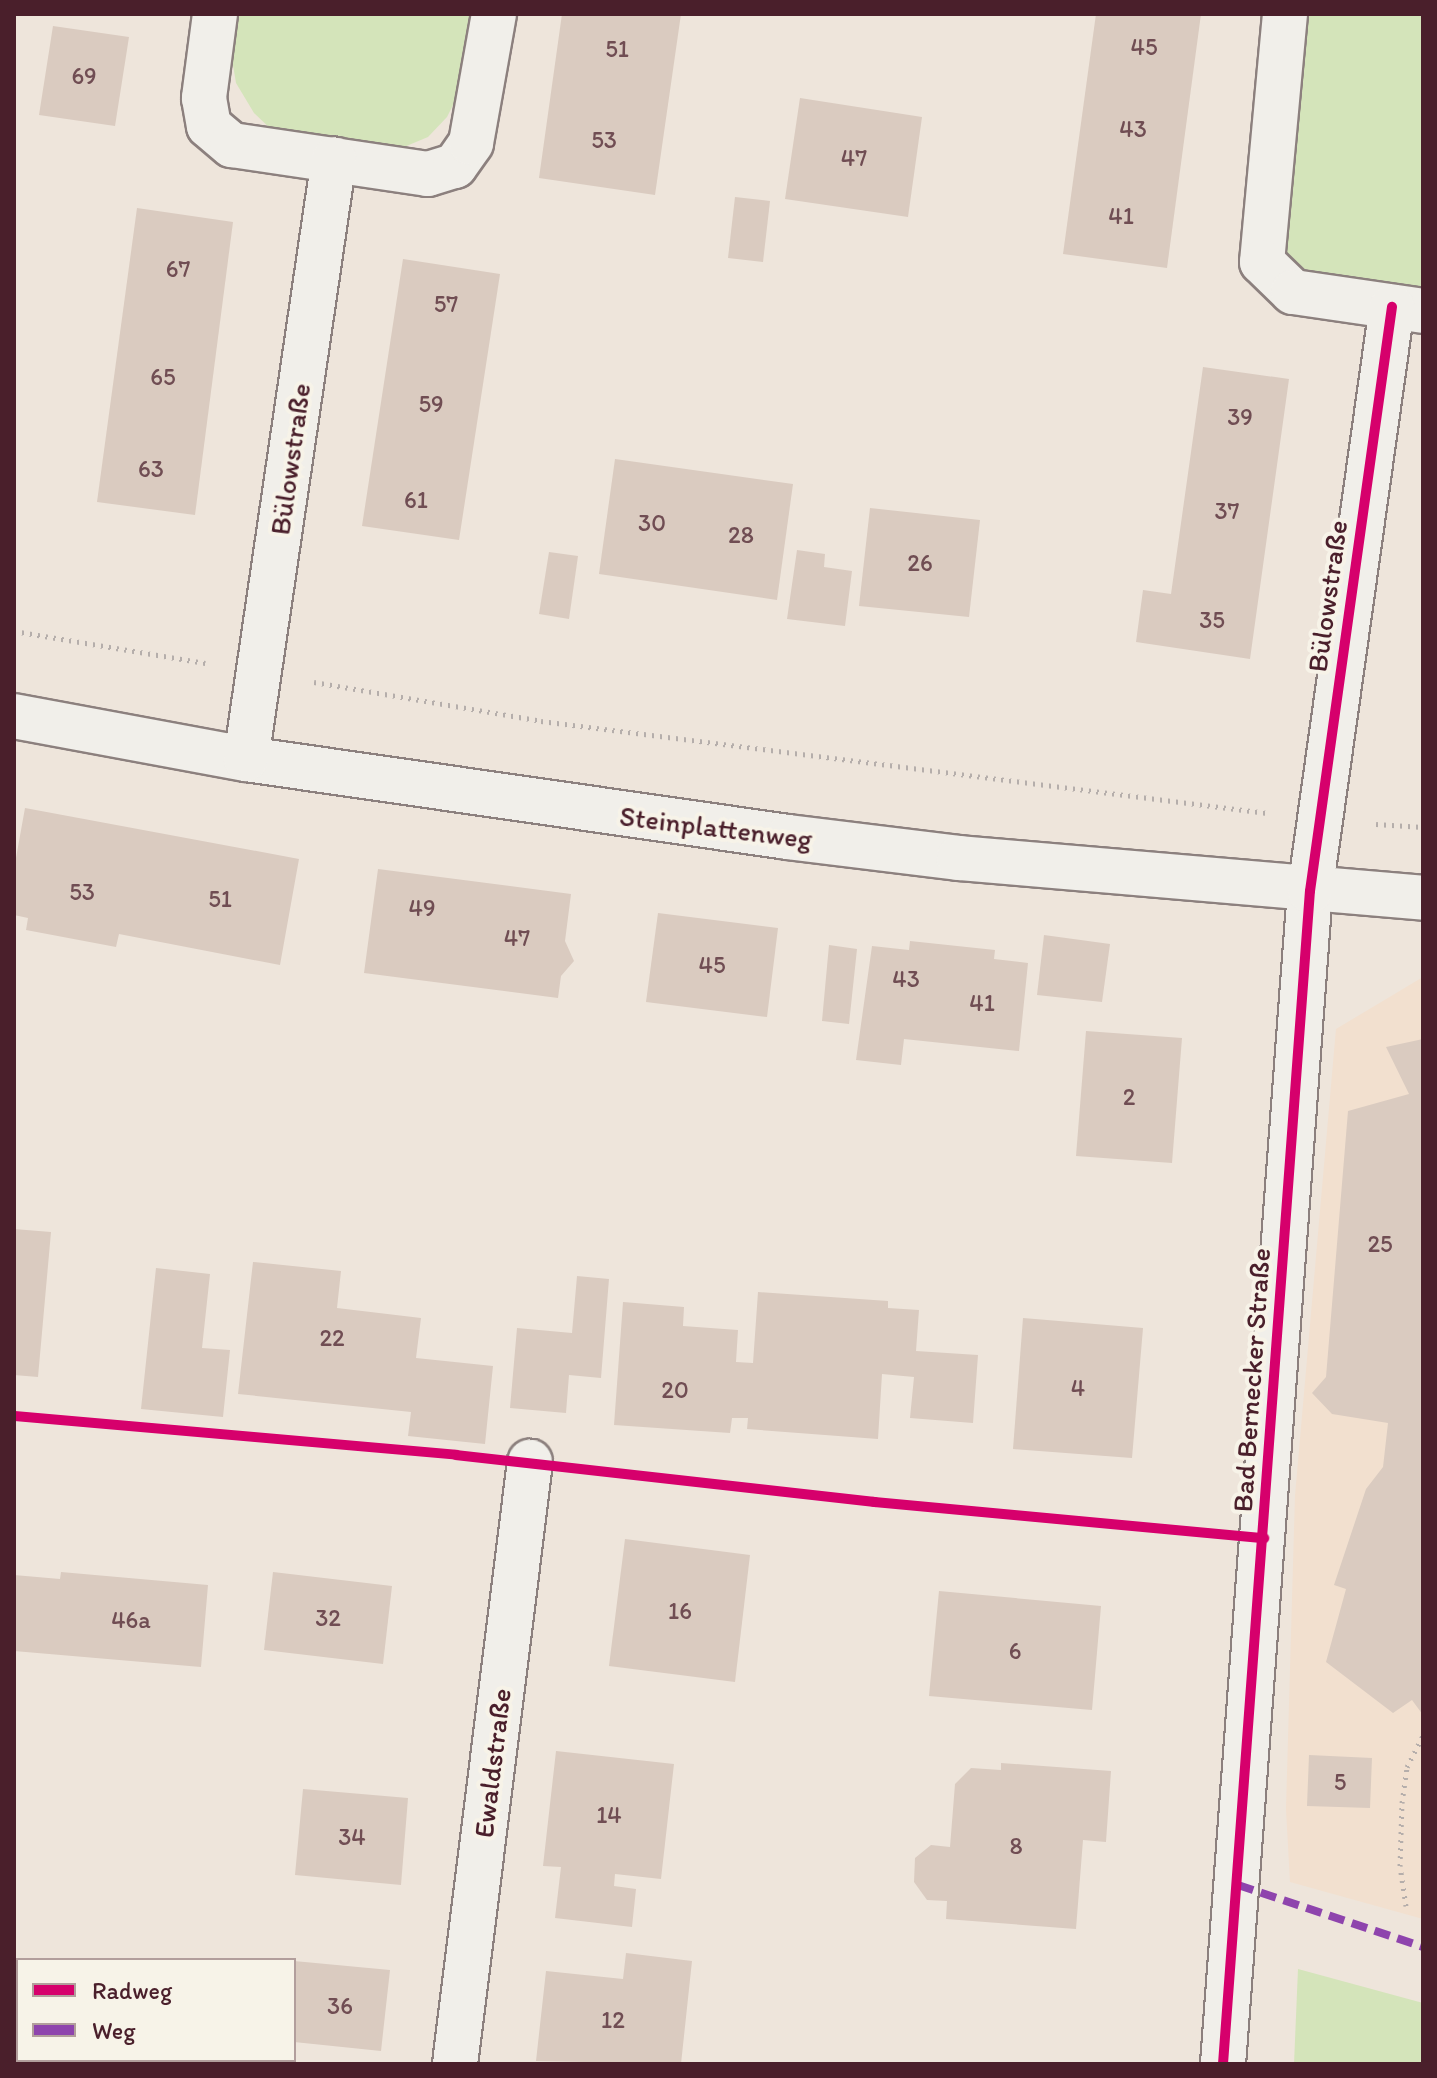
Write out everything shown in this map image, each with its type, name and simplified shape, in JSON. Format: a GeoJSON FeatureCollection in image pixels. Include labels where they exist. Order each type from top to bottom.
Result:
{"type":"FeatureCollection","features":[{"type":"Feature","properties":{"kind":"street"},"geometry":{"type":"LineString","coordinates":[[215,14],[204,98],[209,126],[232,145],[428,174],[455,166],[471,143],[494,14]]}},
{"type":"Feature","properties":{"kind":"street","name":"Bülowstraße"},"geometry":{"type":"LineString","coordinates":[[1285,14],[1262,262],[1278,283],[1293,292],[1407,309],[1319,820],[1310,891]]}},
{"type":"Feature","properties":{"kind":"street","name":"Bülowstraße"},"geometry":{"type":"LineString","coordinates":[[246,759],[334,159]]}},
{"type":"Feature","properties":{"kind":"street","name":"Steinplattenweg"},"geometry":{"type":"LineString","coordinates":[[14,716],[246,759],[804,839],[1310,891],[1423,898]]}},
{"type":"Feature","properties":{"kind":"street","name":"Bad Bernecker Straße"},"geometry":{"type":"LineString","coordinates":[[1223,2064],[1310,891]]}},
{"type":"Feature","properties":{"kind":"street","name":"Ewaldstraße"},"geometry":{"type":"LineString","coordinates":[[455,2064],[530,1462]]}},
{"type":"Feature","properties":{"kind":"path"},"geometry":{"type":"LineString","coordinates":[[14,631],[541,721],[1319,820],[1423,827]]}},
{"type":"Feature","properties":{"kind":"path"},"geometry":{"type":"LineString","coordinates":[[1406,1906],[1400,1866],[1402,1803],[1407,1767],[1423,1735]]}},
{"type":"Feature","properties":{"kind":"shaded area"},"geometry":{"type":"Polygon","coordinates":[[[1423,977],[1423,1919],[1290,1882],[1286,1809],[1295,1496],[1336,1029],[1423,977]]]}},
{"type":"Feature","properties":{"kind":"green space"},"geometry":{"type":"Polygon","coordinates":[[[234,14],[473,14],[462,87],[447,117],[428,137],[404,147],[273,131],[254,113],[236,83],[230,47],[234,14]]]}},
{"type":"Feature","properties":{"kind":"green space"},"geometry":{"type":"Polygon","coordinates":[[[1309,14],[1423,14],[1423,292],[1303,278],[1279,253],[1309,14]]]}},
{"type":"Feature","properties":{"kind":"green space"},"geometry":{"type":"Polygon","coordinates":[[[1298,1969],[1423,2003],[1423,2064],[1294,2064],[1298,1969]]]}},
{"type":"Feature","properties":{"kind":"building"},"geometry":{"type":"Polygon","coordinates":[[[562,14],[681,14],[655,195],[539,178],[562,14]]]}},
{"type":"Feature","properties":{"kind":"building"},"geometry":{"type":"Polygon","coordinates":[[[1096,14],[1201,14],[1167,268],[1063,254],[1096,14]]]}},
{"type":"Feature","properties":{"kind":"building"},"geometry":{"type":"Polygon","coordinates":[[[53,26],[129,37],[115,126],[39,115],[53,26]]]}},
{"type":"Feature","properties":{"kind":"building"},"geometry":{"type":"Polygon","coordinates":[[[800,98],[922,117],[908,217],[785,199],[800,98]]]}},
{"type":"Feature","properties":{"kind":"building"},"geometry":{"type":"Polygon","coordinates":[[[735,197],[770,201],[763,262],[728,258],[735,197]]]}},
{"type":"Feature","properties":{"kind":"building"},"geometry":{"type":"Polygon","coordinates":[[[137,208],[233,222],[195,515],[97,502],[137,208]]]}},
{"type":"Feature","properties":{"kind":"building"},"geometry":{"type":"Polygon","coordinates":[[[403,259],[500,274],[459,540],[362,526],[403,259]]]}},
{"type":"Feature","properties":{"kind":"building"},"geometry":{"type":"Polygon","coordinates":[[[1203,367],[1289,379],[1250,659],[1136,642],[1143,590],[1171,594],[1203,367]]]}},
{"type":"Feature","properties":{"kind":"building"},"geometry":{"type":"Polygon","coordinates":[[[615,459],[793,484],[777,600],[599,574],[615,459]]]}},
{"type":"Feature","properties":{"kind":"building"},"geometry":{"type":"Polygon","coordinates":[[[870,508],[980,520],[969,617],[859,606],[870,508]]]}},
{"type":"Feature","properties":{"kind":"building"},"geometry":{"type":"Polygon","coordinates":[[[797,550],[825,554],[824,567],[852,571],[845,626],[787,619],[797,550]]]}},
{"type":"Feature","properties":{"kind":"building"},"geometry":{"type":"Polygon","coordinates":[[[549,552],[578,556],[569,619],[539,614],[549,552]]]}},
{"type":"Feature","properties":{"kind":"building"},"geometry":{"type":"Polygon","coordinates":[[[25,808],[299,859],[280,965],[119,934],[116,947],[26,930],[28,918],[14,915],[14,869],[25,808]]]}},
{"type":"Feature","properties":{"kind":"building"},"geometry":{"type":"Polygon","coordinates":[[[378,869],[571,894],[565,941],[574,961],[561,976],[558,998],[364,973],[378,869]]]}},
{"type":"Feature","properties":{"kind":"building"},"geometry":{"type":"Polygon","coordinates":[[[658,913],[778,928],[767,1017],[646,1002],[658,913]]]}},
{"type":"Feature","properties":{"kind":"building"},"geometry":{"type":"Polygon","coordinates":[[[1044,935],[1110,944],[1102,1002],[1037,995],[1044,935]]]}},
{"type":"Feature","properties":{"kind":"building"},"geometry":{"type":"Polygon","coordinates":[[[910,941],[995,950],[994,959],[1028,963],[1019,1051],[904,1039],[901,1065],[856,1060],[872,946],[909,950],[910,941]]]}},
{"type":"Feature","properties":{"kind":"building"},"geometry":{"type":"Polygon","coordinates":[[[829,945],[857,949],[849,1024],[822,1021],[829,945]]]}},
{"type":"Feature","properties":{"kind":"building"},"geometry":{"type":"Polygon","coordinates":[[[1086,1031],[1182,1038],[1172,1163],[1076,1156],[1086,1031]]]}},
{"type":"Feature","properties":{"kind":"building"},"geometry":{"type":"Polygon","coordinates":[[[1423,1039],[1423,1715],[1412,1700],[1393,1713],[1326,1662],[1346,1589],[1334,1585],[1366,1489],[1383,1467],[1388,1423],[1332,1414],[1312,1393],[1326,1377],[1348,1111],[1409,1094],[1386,1047],[1423,1039]]]}},
{"type":"Feature","properties":{"kind":"building"},"geometry":{"type":"Polygon","coordinates":[[[14,1229],[51,1232],[38,1377],[14,1375],[14,1229]]]}},
{"type":"Feature","properties":{"kind":"building"},"geometry":{"type":"Polygon","coordinates":[[[253,1262],[341,1271],[337,1308],[421,1318],[416,1358],[493,1366],[485,1444],[408,1436],[411,1412],[238,1394],[253,1262]]]}},
{"type":"Feature","properties":{"kind":"building"},"geometry":{"type":"Polygon","coordinates":[[[156,1268],[210,1274],[202,1348],[230,1350],[223,1417],[141,1409],[156,1268]]]}},
{"type":"Feature","properties":{"kind":"building"},"geometry":{"type":"Polygon","coordinates":[[[577,1276],[609,1279],[601,1378],[569,1375],[566,1413],[510,1408],[517,1328],[572,1333],[577,1276]]]}},
{"type":"Feature","properties":{"kind":"building"},"geometry":{"type":"Polygon","coordinates":[[[758,1292],[888,1301],[888,1308],[919,1310],[916,1351],[978,1355],[973,1423],[910,1418],[914,1377],[882,1374],[878,1439],[747,1429],[748,1418],[732,1418],[730,1433],[614,1425],[623,1302],[684,1307],[683,1326],[738,1330],[736,1362],[753,1363],[758,1292]]]}},
{"type":"Feature","properties":{"kind":"building"},"geometry":{"type":"Polygon","coordinates":[[[1023,1318],[1143,1328],[1132,1458],[1013,1449],[1023,1318]]]}},
{"type":"Feature","properties":{"kind":"building"},"geometry":{"type":"Polygon","coordinates":[[[625,1539],[750,1555],[735,1682],[609,1666],[625,1539]]]}},
{"type":"Feature","properties":{"kind":"building"},"geometry":{"type":"Polygon","coordinates":[[[61,1572],[208,1585],[201,1667],[14,1651],[14,1575],[60,1579],[61,1572]]]}},
{"type":"Feature","properties":{"kind":"building"},"geometry":{"type":"Polygon","coordinates":[[[273,1572],[392,1586],[383,1664],[264,1650],[273,1572]]]}},
{"type":"Feature","properties":{"kind":"building"},"geometry":{"type":"Polygon","coordinates":[[[939,1591],[1101,1606],[1092,1710],[929,1696],[939,1591]]]}},
{"type":"Feature","properties":{"kind":"building"},"geometry":{"type":"Polygon","coordinates":[[[556,1751],[674,1764],[661,1879],[615,1874],[614,1886],[636,1889],[632,1927],[555,1918],[561,1867],[543,1866],[556,1751]]]}},
{"type":"Feature","properties":{"kind":"building"},"geometry":{"type":"Polygon","coordinates":[[[1309,1755],[1372,1758],[1370,1808],[1307,1806],[1309,1755]]]}},
{"type":"Feature","properties":{"kind":"building"},"geometry":{"type":"Polygon","coordinates":[[[1001,1763],[1111,1771],[1106,1842],[1083,1840],[1076,1929],[946,1919],[947,1901],[927,1900],[914,1882],[915,1858],[931,1845],[950,1847],[955,1784],[971,1768],[1001,1770],[1001,1763]]]}},
{"type":"Feature","properties":{"kind":"building"},"geometry":{"type":"Polygon","coordinates":[[[303,1789],[408,1798],[401,1885],[295,1875],[303,1789]]]}},
{"type":"Feature","properties":{"kind":"building"},"geometry":{"type":"Polygon","coordinates":[[[626,1953],[692,1961],[681,2064],[536,2061],[546,1971],[623,1979],[626,1953]]]}},
{"type":"Feature","properties":{"kind":"building"},"geometry":{"type":"Polygon","coordinates":[[[296,1961],[390,1970],[381,2051],[296,2042],[296,1961]]]}},
{"type":"Feature","properties":{"kind":"marked path"},"geometry":{"type":"LineString","coordinates":[[1238,1885],[1423,1947]]}},
{"type":"Feature","properties":{"kind":"cycle path"},"geometry":{"type":"LineString","coordinates":[[1223,2064],[1310,891],[1392,307]]}},
{"type":"Feature","properties":{"kind":"cycle path"},"geometry":{"type":"LineString","coordinates":[[14,1416],[456,1455],[874,1502],[1264,1538]]}}]}
